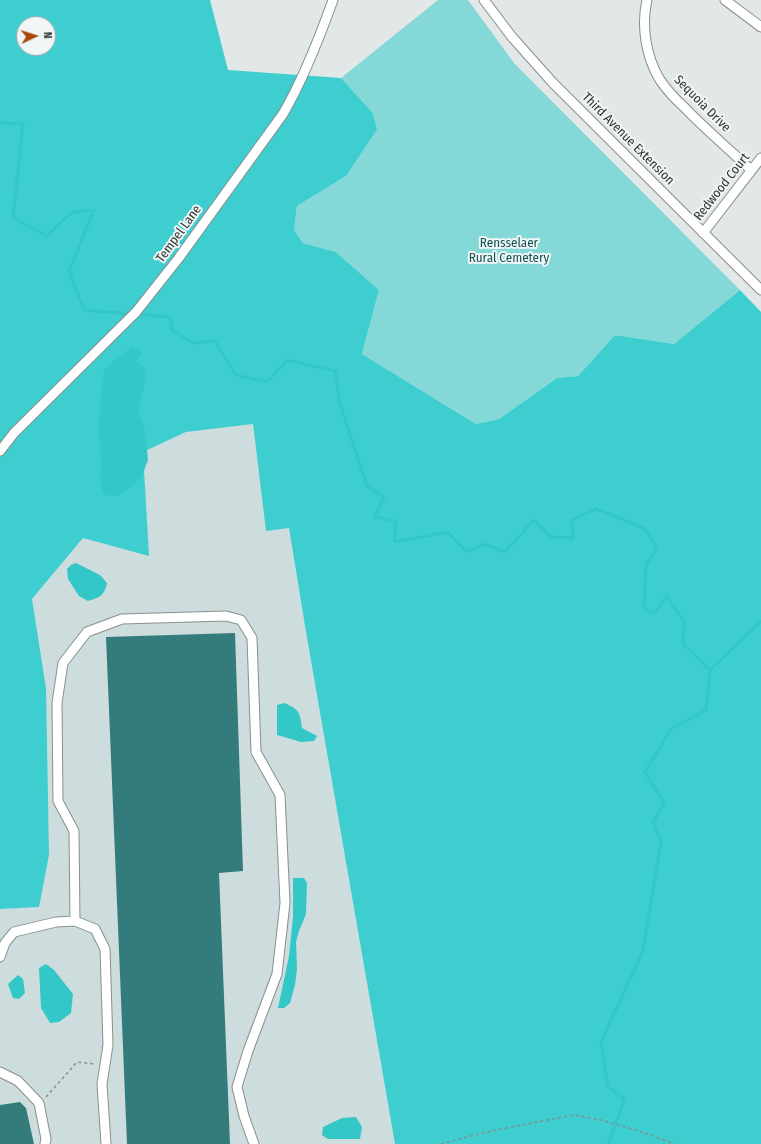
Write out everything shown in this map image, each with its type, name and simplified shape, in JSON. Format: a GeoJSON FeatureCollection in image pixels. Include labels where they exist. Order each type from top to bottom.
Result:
{"type":"FeatureCollection","features":[{"type":"Feature","properties":{"kind":"street","name":"Tempel Lane"},"geometry":{"type":"LineString","coordinates":[[0,451],[14,433],[136,312],[178,259],[283,114],[296,92],[333,0]]}},
{"type":"Feature","properties":{"kind":"street","name":"Third Avenue Extension"},"geometry":{"type":"LineString","coordinates":[[484,0],[512,37],[553,83],[761,290]]}},
{"type":"Feature","properties":{"kind":"street","name":"Sequoia Drive"},"geometry":{"type":"LineString","coordinates":[[647,0],[644,15],[646,42],[653,67],[660,79],[669,92],[751,170]]}},
{"type":"Feature","properties":{"kind":"street"},"geometry":{"type":"LineString","coordinates":[[725,0],[761,27]]}},
{"type":"Feature","properties":{"kind":"street","name":"Redwood Court"},"geometry":{"type":"LineString","coordinates":[[703,233],[761,158]]}},
{"type":"Feature","properties":{"kind":"street"},"geometry":{"type":"LineString","coordinates":[[75,922],[74,831],[58,801],[57,703],[63,663],[88,632],[122,619],[226,616],[241,620],[252,638],[256,752],[280,795],[284,903],[277,974],[248,1051],[238,1087],[244,1116],[254,1144]]}},
{"type":"Feature","properties":{"kind":"street"},"geometry":{"type":"LineString","coordinates":[[0,957],[5,943],[14,932],[56,922],[75,922],[95,929],[105,949],[108,1045],[102,1084],[106,1144]]}},
{"type":"Feature","properties":{"kind":"street"},"geometry":{"type":"LineString","coordinates":[[0,1072],[18,1081],[39,1103],[46,1139],[45,1144]]}},
{"type":"Feature","properties":{"kind":"path"},"geometry":{"type":"LineString","coordinates":[[53,1088],[77,1062],[105,1065]]}},
{"type":"Feature","properties":{"kind":"path"},"geometry":{"type":"LineString","coordinates":[[441,1144],[482,1133],[573,1115],[601,1120],[639,1131],[675,1144]]}},
{"type":"Feature","properties":{"kind":"shaded area"},"geometry":{"type":"Polygon","coordinates":[[[0,0],[210,0],[228,70],[341,78],[372,112],[377,129],[346,176],[297,206],[294,230],[303,243],[336,252],[379,290],[362,354],[476,424],[499,419],[557,378],[578,376],[615,335],[674,344],[740,290],[761,312],[761,1144],[395,1144],[289,528],[266,531],[253,424],[186,432],[143,452],[149,556],[83,538],[32,599],[46,688],[49,855],[39,907],[0,909],[0,0]]]}},
{"type":"Feature","properties":{"kind":"shaded area"},"geometry":{"type":"Polygon","coordinates":[[[133,346],[142,354],[137,361],[145,368],[146,379],[138,412],[145,430],[148,460],[141,478],[119,496],[104,495],[99,478],[102,467],[98,429],[104,369],[133,346]]]}},
{"type":"Feature","properties":{"kind":"shaded area"},"geometry":{"type":"Polygon","coordinates":[[[253,424],[266,530],[289,528],[395,1144],[0,1144],[0,909],[39,907],[46,688],[32,599],[83,538],[143,452],[186,432],[253,424]]]}},
{"type":"Feature","properties":{"kind":"shaded area"},"geometry":{"type":"Polygon","coordinates":[[[76,563],[100,575],[107,583],[103,593],[95,599],[88,601],[79,596],[68,579],[67,569],[76,563]]]}},
{"type":"Feature","properties":{"kind":"shaded area"},"geometry":{"type":"Polygon","coordinates":[[[284,703],[296,709],[302,728],[317,736],[314,741],[301,742],[277,735],[277,705],[284,703]]]}},
{"type":"Feature","properties":{"kind":"shaded area"},"geometry":{"type":"Polygon","coordinates":[[[293,878],[304,878],[307,883],[306,914],[296,942],[297,969],[295,985],[290,1003],[284,1008],[278,1008],[289,956],[293,917],[293,878]]]}},
{"type":"Feature","properties":{"kind":"shaded area"},"geometry":{"type":"Polygon","coordinates":[[[46,964],[54,970],[73,994],[71,1013],[59,1022],[50,1023],[41,1008],[39,968],[46,964]]]}},
{"type":"Feature","properties":{"kind":"shaded area"},"geometry":{"type":"Polygon","coordinates":[[[18,975],[23,979],[25,993],[19,999],[13,998],[8,984],[18,975]]]}},
{"type":"Feature","properties":{"kind":"shaded area"},"geometry":{"type":"Polygon","coordinates":[[[356,1117],[362,1127],[360,1139],[328,1139],[322,1135],[323,1127],[342,1118],[356,1117]]]}},
{"type":"Feature","properties":{"kind":"green space","name":"Rensselaer Rural Cemetery"},"geometry":{"type":"Polygon","coordinates":[[[438,0],[468,0],[514,63],[740,290],[674,344],[615,335],[578,376],[557,378],[499,419],[476,424],[362,354],[379,290],[336,252],[303,243],[294,230],[297,206],[346,176],[372,112],[341,78],[438,0]]]}},
{"type":"Feature","properties":{"kind":"building"},"geometry":{"type":"Polygon","coordinates":[[[235,633],[243,871],[219,873],[230,1144],[127,1144],[106,637],[235,633]]]}},
{"type":"Feature","properties":{"kind":"building"},"geometry":{"type":"Polygon","coordinates":[[[20,1102],[26,1108],[34,1144],[0,1144],[0,1105],[20,1102]]]}},
{"type":"Feature","properties":{"kind":"waterway"},"geometry":{"type":"LineString","coordinates":[[0,123],[23,124],[13,218],[47,236],[71,213],[94,210],[69,271],[84,310],[132,314]]}},
{"type":"Feature","properties":{"kind":"waterway"},"geometry":{"type":"LineString","coordinates":[[138,314],[170,317],[173,331],[193,343],[215,341],[236,375],[267,382],[287,360],[335,371],[340,404],[367,486],[384,497],[374,517],[396,521],[395,542],[448,532],[467,552],[484,544],[505,552],[534,520],[551,537],[573,538],[572,520],[596,509],[644,528],[657,548],[646,565],[644,609],[654,614],[667,596],[684,621],[683,644],[710,670],[761,622]]}},
{"type":"Feature","properties":{"kind":"waterway"},"geometry":{"type":"LineString","coordinates":[[608,1144],[625,1099],[608,1087],[601,1042],[643,951],[661,842],[653,823],[664,803],[645,772],[671,729],[706,710],[710,670]]}}]}
